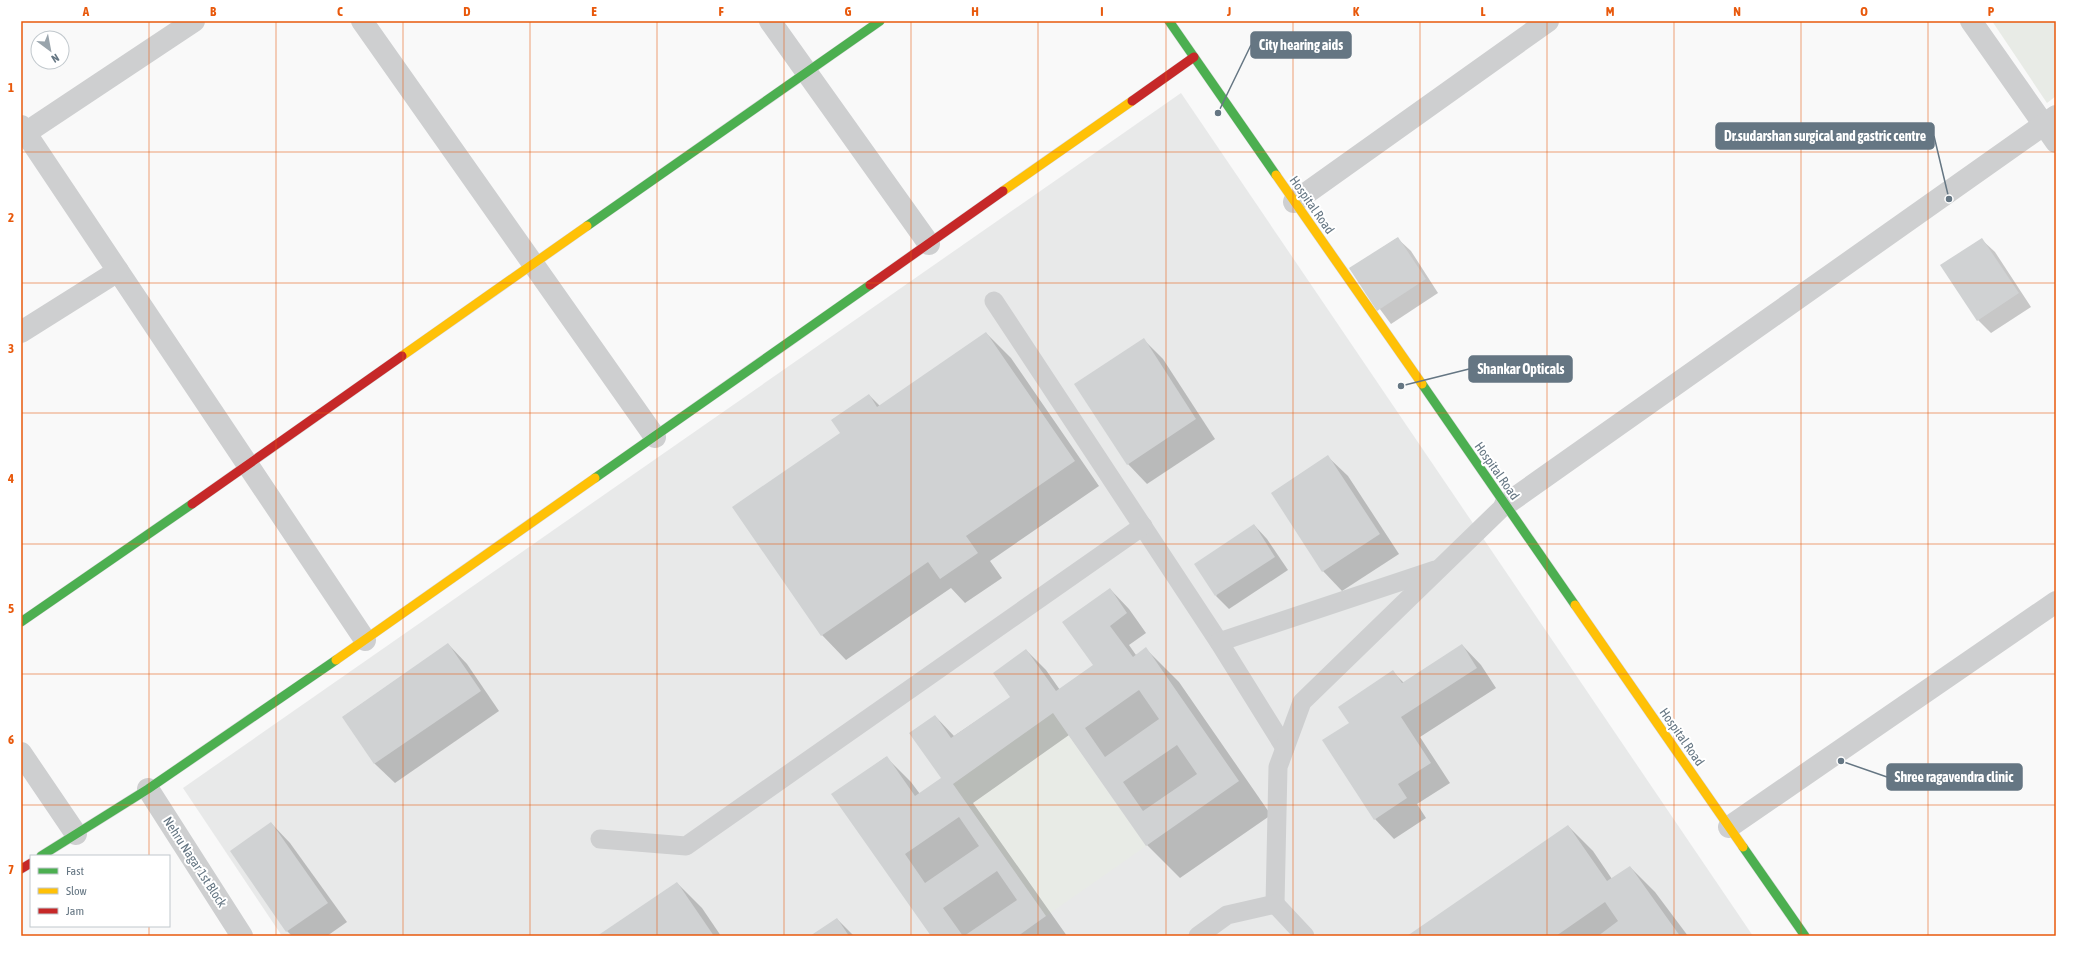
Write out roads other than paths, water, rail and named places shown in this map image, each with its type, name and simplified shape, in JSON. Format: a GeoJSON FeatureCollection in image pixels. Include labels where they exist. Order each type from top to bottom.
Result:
{"type":"FeatureCollection","features":[{"type":"Feature","properties":{"kind":"street"},"geometry":{"type":"LineString","coordinates":[[194,21],[22,131],[118,271],[365,640]]}},
{"type":"Feature","properties":{"kind":"street"},"geometry":{"type":"LineString","coordinates":[[362,21],[655,437]]}},
{"type":"Feature","properties":{"kind":"street"},"geometry":{"type":"LineString","coordinates":[[770,21],[929,244]]}},
{"type":"Feature","properties":{"kind":"street"},"geometry":{"type":"LineString","coordinates":[[21,622],[248,466],[533,263],[880,21]]}},
{"type":"Feature","properties":{"kind":"street","name":"Hospital Road"},"geometry":{"type":"LineString","coordinates":[[1169,21],[1804,936]]}},
{"type":"Feature","properties":{"kind":"street"},"geometry":{"type":"LineString","coordinates":[[1294,202],[1548,21]]}},
{"type":"Feature","properties":{"kind":"street"},"geometry":{"type":"LineString","coordinates":[[1970,21],[2050,120],[2056,142]]}},
{"type":"Feature","properties":{"kind":"street"},"geometry":{"type":"LineString","coordinates":[[43,855],[148,788],[365,640],[1194,57]]}},
{"type":"Feature","properties":{"kind":"street"},"geometry":{"type":"LineString","coordinates":[[1505,505],[2050,120]]}},
{"type":"Feature","properties":{"kind":"street"},"geometry":{"type":"LineString","coordinates":[[21,332],[118,271]]}},
{"type":"Feature","properties":{"kind":"street"},"geometry":{"type":"LineString","coordinates":[[1729,827],[2056,602]]}},
{"type":"Feature","properties":{"kind":"street"},"geometry":{"type":"LineString","coordinates":[[21,753],[76,834]]}},
{"type":"Feature","properties":{"kind":"street","name":"Nehru Nagar 1st Block"},"geometry":{"type":"LineString","coordinates":[[148,788],[242,936]]}},
{"type":"Feature","properties":{"kind":"street"},"geometry":{"type":"LineString","coordinates":[[21,869],[30,864]]}},
{"type":"Feature","properties":{"kind":"lane"},"geometry":{"type":"LineString","coordinates":[[994,301],[1219,642],[1285,748]]}},
{"type":"Feature","properties":{"kind":"lane"},"geometry":{"type":"LineString","coordinates":[[1305,936],[1275,904],[1278,767],[1302,702],[1505,505]]}},
{"type":"Feature","properties":{"kind":"lane"},"geometry":{"type":"LineString","coordinates":[[600,839],[686,846],[1143,526]]}},
{"type":"Feature","properties":{"kind":"lane"},"geometry":{"type":"LineString","coordinates":[[1219,642],[1440,568]]}},
{"type":"Feature","properties":{"kind":"lane"},"geometry":{"type":"LineString","coordinates":[[1198,936],[1226,915],[1275,904]]}},
{"type":"Feature","properties":{"kind":"place","name":"City hearing aids"},"geometry":{"type":"Point","coordinates":[1218,113]}},
{"type":"Feature","properties":{"kind":"place","name":"Dr.sudarshan surgical and gastric centre"},"geometry":{"type":"Point","coordinates":[1949,199]}},
{"type":"Feature","properties":{"kind":"place","name":"Shankar Opticals"},"geometry":{"type":"Point","coordinates":[1401,386]}},
{"type":"Feature","properties":{"kind":"place","name":"Shree ragavendra clinic"},"geometry":{"type":"Point","coordinates":[1841,761]}}]}
